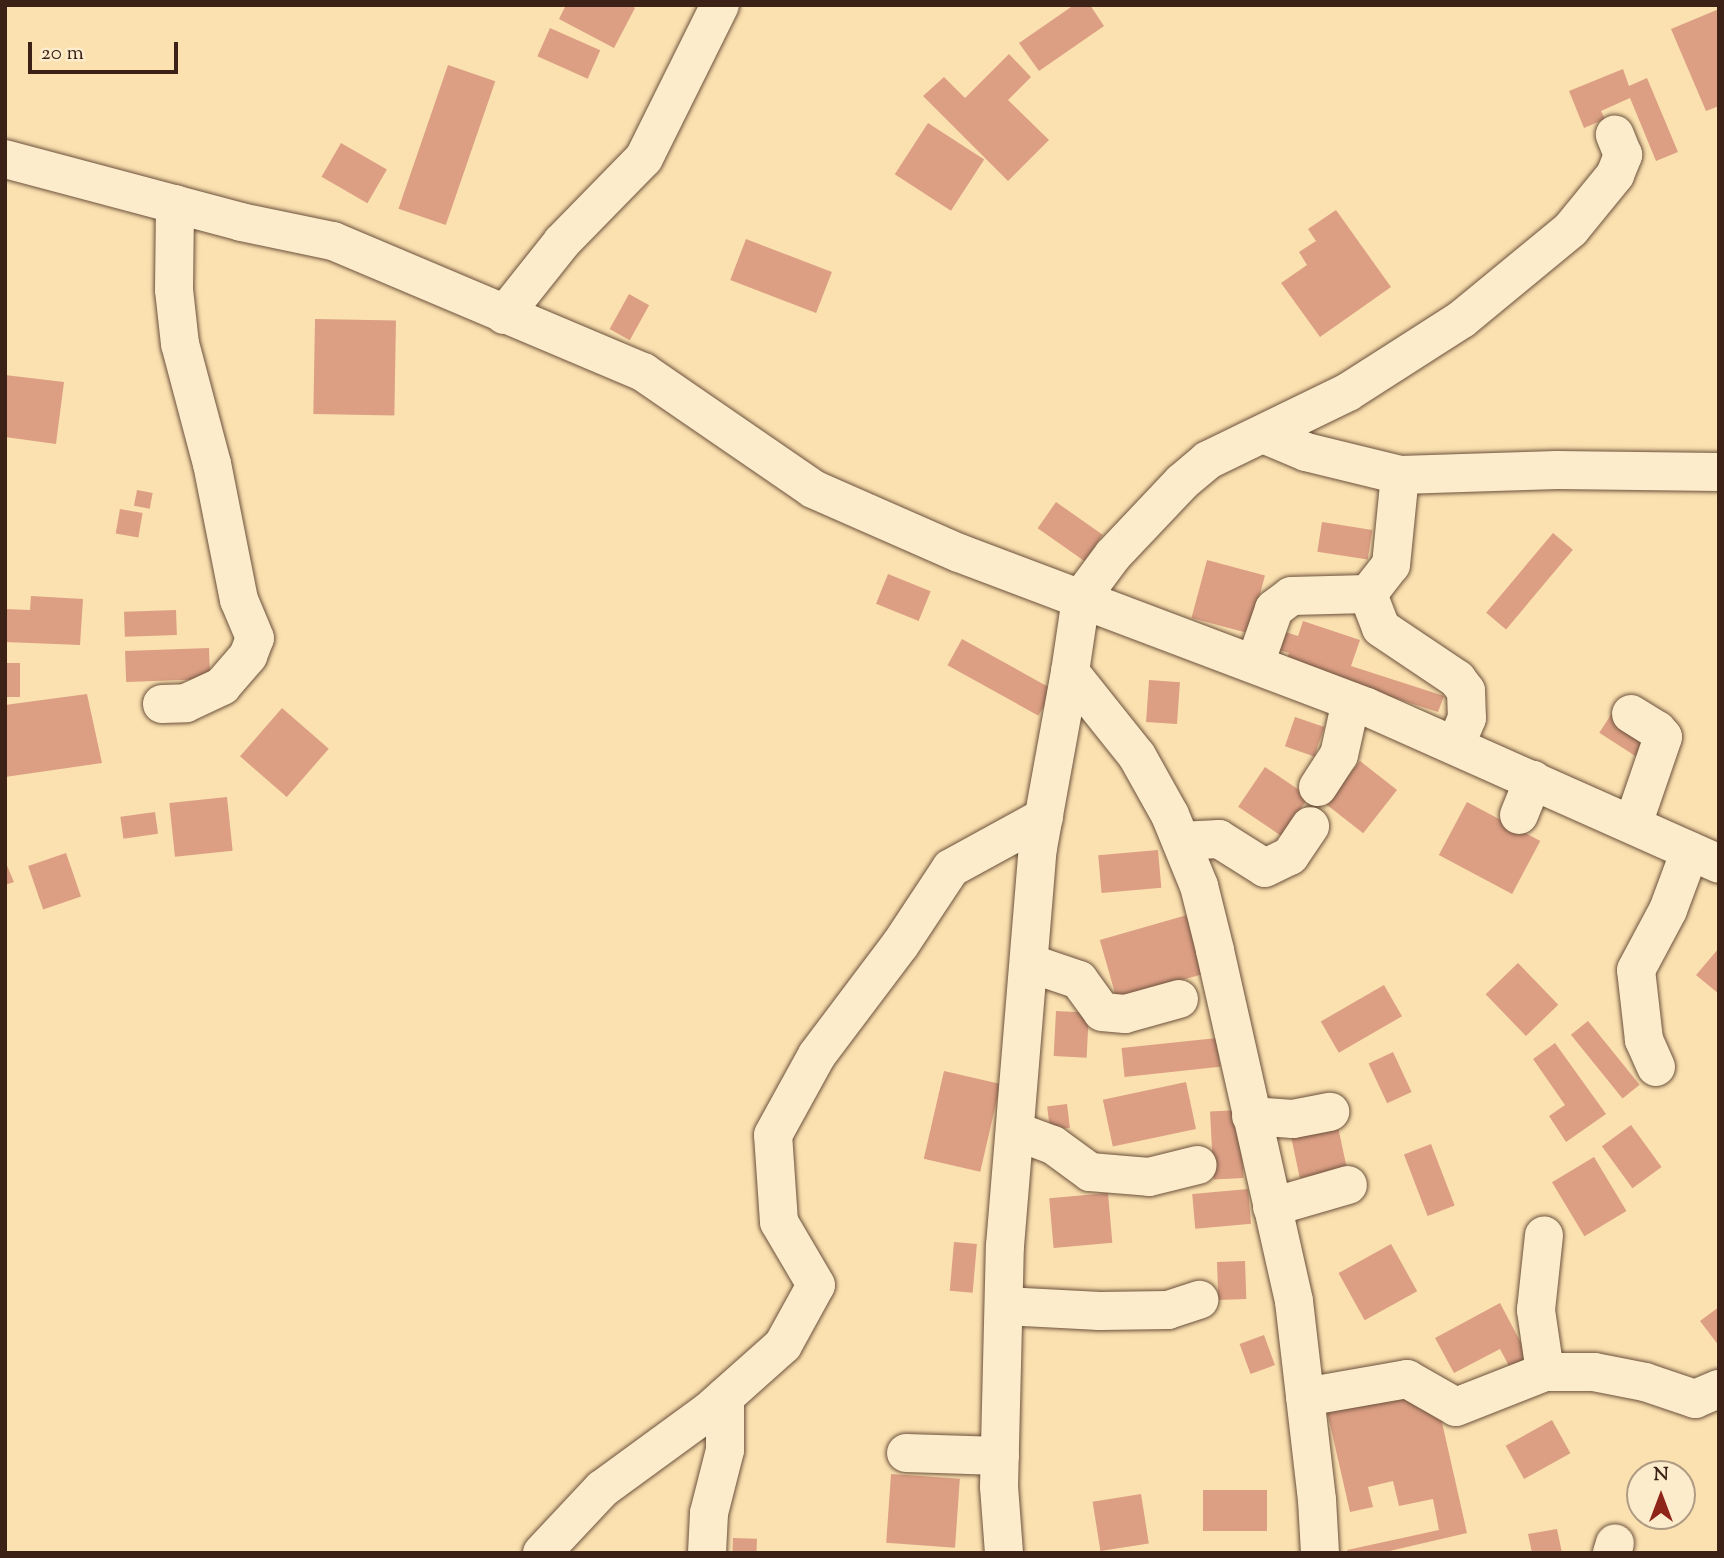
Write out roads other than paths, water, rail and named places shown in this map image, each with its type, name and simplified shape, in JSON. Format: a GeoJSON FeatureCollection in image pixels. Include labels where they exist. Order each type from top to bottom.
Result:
{"type":"FeatureCollection","features":[{"type":"Feature","properties":{"kind":"street"},"geometry":{"type":"LineString","coordinates":[[504,314],[562,242],[644,158],[720,5]]}},
{"type":"Feature","properties":{"kind":"street"},"geometry":{"type":"LineString","coordinates":[[1004,1553],[1000,1456],[1004,1306],[1015,1131],[1044,817],[1081,598],[1113,555],[1182,482],[1208,460],[1348,393],[1462,320],[1571,229],[1615,175],[1623,155],[1615,135]]}},
{"type":"Feature","properties":{"kind":"street"},"geometry":{"type":"LineString","coordinates":[[5,159],[241,222],[333,241],[643,372],[813,489],[959,553],[1352,701],[1710,857],[1668,910],[1636,970],[1644,1040],[1656,1067]]}},
{"type":"Feature","properties":{"kind":"street"},"geometry":{"type":"LineString","coordinates":[[162,704],[186,703],[222,686],[248,656],[255,638],[239,600],[212,464],[180,344],[174,290],[175,204]]}},
{"type":"Feature","properties":{"kind":"street"},"geometry":{"type":"LineString","coordinates":[[1263,434],[1306,452],[1400,475],[1558,470],[1719,472]]}},
{"type":"Feature","properties":{"kind":"street"},"geometry":{"type":"LineString","coordinates":[[1368,594],[1391,565],[1400,475]]}},
{"type":"Feature","properties":{"kind":"street"},"geometry":{"type":"LineString","coordinates":[[1255,664],[1274,609],[1291,596],[1368,594]]}},
{"type":"Feature","properties":{"kind":"street"},"geometry":{"type":"LineString","coordinates":[[1368,594],[1381,628],[1457,679],[1466,691],[1467,718],[1455,746]]}},
{"type":"Feature","properties":{"kind":"street"},"geometry":{"type":"LineString","coordinates":[[1070,672],[1138,756],[1181,841],[1199,886],[1216,950],[1294,1301],[1320,1553]]}},
{"type":"Feature","properties":{"kind":"street"},"geometry":{"type":"LineString","coordinates":[[1318,787],[1339,755],[1352,701]]}},
{"type":"Feature","properties":{"kind":"street"},"geometry":{"type":"LineString","coordinates":[[1632,714],[1663,737],[1633,824]]}},
{"type":"Feature","properties":{"kind":"street"},"geometry":{"type":"LineString","coordinates":[[1519,815],[1533,780]]}},
{"type":"Feature","properties":{"kind":"street"},"geometry":{"type":"LineString","coordinates":[[542,1553],[602,1489],[725,1396],[783,1345],[816,1285],[779,1222],[773,1135],[817,1055],[900,946],[951,867],[1044,817]]}},
{"type":"Feature","properties":{"kind":"street"},"geometry":{"type":"LineString","coordinates":[[1181,841],[1219,839],[1265,868],[1290,856],[1310,826]]}},
{"type":"Feature","properties":{"kind":"street"},"geometry":{"type":"LineString","coordinates":[[1029,963],[1080,980],[1102,1012],[1125,1014],[1179,999]]}},
{"type":"Feature","properties":{"kind":"street"},"geometry":{"type":"LineString","coordinates":[[1251,1116],[1293,1119],[1330,1112]]}},
{"type":"Feature","properties":{"kind":"street"},"geometry":{"type":"LineString","coordinates":[[1015,1131],[1053,1145],[1090,1172],[1150,1177],[1198,1165]]}},
{"type":"Feature","properties":{"kind":"street"},"geometry":{"type":"LineString","coordinates":[[1272,1207],[1348,1185]]}},
{"type":"Feature","properties":{"kind":"street"},"geometry":{"type":"LineString","coordinates":[[1544,1235],[1536,1310],[1545,1373]]}},
{"type":"Feature","properties":{"kind":"street"},"geometry":{"type":"LineString","coordinates":[[1004,1306],[1100,1311],[1168,1310],[1199,1300]]}},
{"type":"Feature","properties":{"kind":"street"},"geometry":{"type":"LineString","coordinates":[[1305,1397],[1407,1379],[1456,1407],[1545,1373],[1594,1373],[1645,1382],[1695,1399],[1719,1389]]}},
{"type":"Feature","properties":{"kind":"street"},"geometry":{"type":"LineString","coordinates":[[706,1553],[709,1513],[725,1450],[725,1396]]}},
{"type":"Feature","properties":{"kind":"street"},"geometry":{"type":"LineString","coordinates":[[906,1453],[1000,1456]]}}]}
